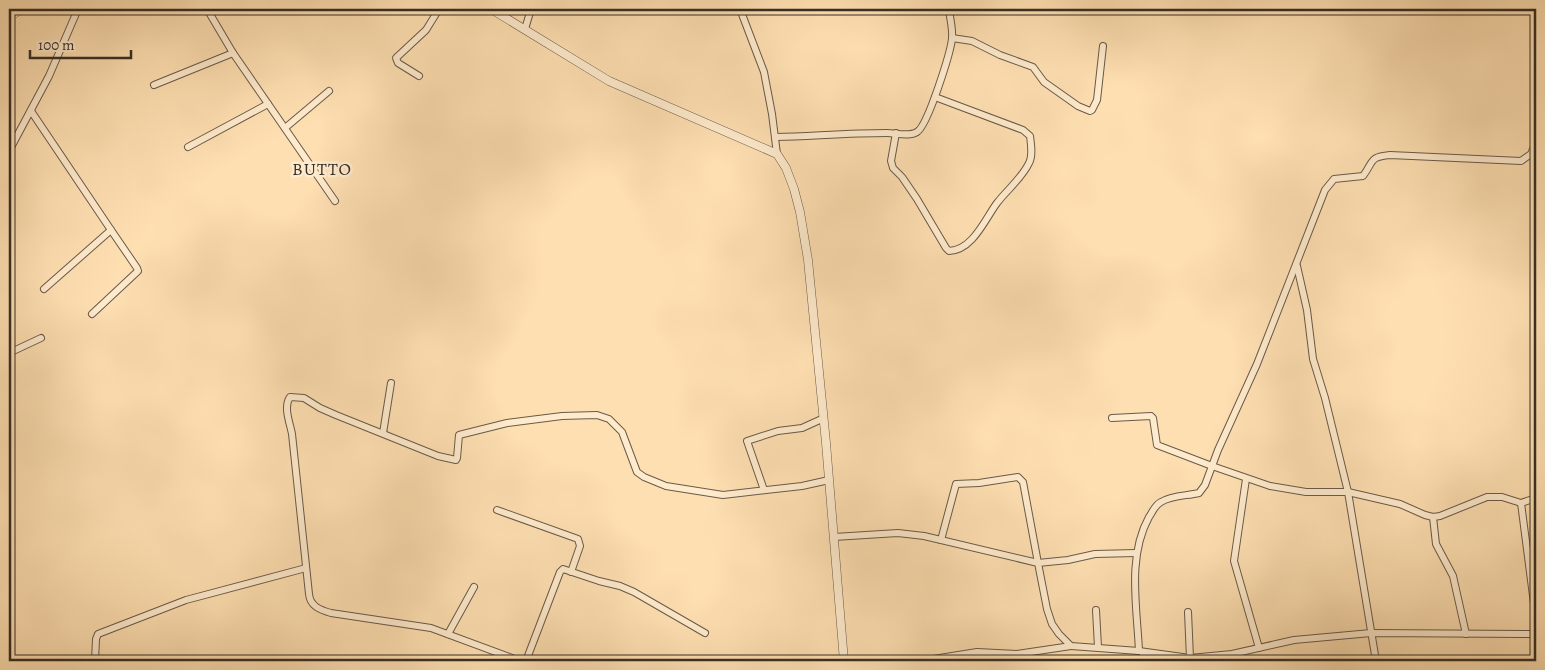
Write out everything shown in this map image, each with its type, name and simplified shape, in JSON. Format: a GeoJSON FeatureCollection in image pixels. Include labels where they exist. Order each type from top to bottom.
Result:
{"type":"FeatureCollection","features":[{"type":"Feature","properties":{"kind":"street"},"geometry":{"type":"LineString","coordinates":[[9,17],[22,9]]}},
{"type":"Feature","properties":{"kind":"street"},"geometry":{"type":"LineString","coordinates":[[9,151],[49,76],[78,9]]}},
{"type":"Feature","properties":{"kind":"street"},"geometry":{"type":"LineString","coordinates":[[207,9],[233,53],[335,201]]}},
{"type":"Feature","properties":{"kind":"street"},"geometry":{"type":"LineString","coordinates":[[419,76],[398,63],[396,58],[426,30],[439,9]]}},
{"type":"Feature","properties":{"kind":"street"},"geometry":{"type":"LineString","coordinates":[[492,9],[609,81],[776,154],[786,168],[800,212],[808,260],[824,418],[844,661]]}},
{"type":"Feature","properties":{"kind":"street"},"geometry":{"type":"LineString","coordinates":[[525,29],[532,9]]}},
{"type":"Feature","properties":{"kind":"street"},"geometry":{"type":"LineString","coordinates":[[740,9],[764,72],[776,137],[776,154]]}},
{"type":"Feature","properties":{"kind":"street"},"geometry":{"type":"LineString","coordinates":[[776,137],[911,134],[917,132],[922,127],[935,97],[949,53],[952,38],[949,10],[968,9]]}},
{"type":"Feature","properties":{"kind":"street"},"geometry":{"type":"LineString","coordinates":[[952,38],[972,41],[1000,55],[1033,67],[1044,82],[1078,106],[1090,112],[1097,100],[1103,46]]}},
{"type":"Feature","properties":{"kind":"street"},"geometry":{"type":"LineString","coordinates":[[154,85],[233,53]]}},
{"type":"Feature","properties":{"kind":"street"},"geometry":{"type":"LineString","coordinates":[[285,128],[329,91]]}},
{"type":"Feature","properties":{"kind":"street"},"geometry":{"type":"LineString","coordinates":[[896,133],[891,161],[894,168],[912,192],[946,248],[949,251],[955,251],[977,234],[996,204],[1029,163],[1031,151],[1030,136],[1029,133],[1023,130],[935,97]]}},
{"type":"Feature","properties":{"kind":"street"},"geometry":{"type":"LineString","coordinates":[[188,147],[268,104]]}},
{"type":"Feature","properties":{"kind":"street"},"geometry":{"type":"LineString","coordinates":[[31,111],[138,272],[92,314]]}},
{"type":"Feature","properties":{"kind":"street"},"geometry":{"type":"LineString","coordinates":[[1143,661],[1136,588],[1136,552],[1148,520],[1156,506],[1162,501],[1199,493],[1205,485],[1257,364],[1297,265],[1320,199],[1328,185],[1334,180],[1363,176],[1374,158],[1390,154],[1521,161],[1532,154],[1536,142]]}},
{"type":"Feature","properties":{"kind":"street"},"geometry":{"type":"LineString","coordinates":[[44,289],[111,230]]}},
{"type":"Feature","properties":{"kind":"street"},"geometry":{"type":"LineString","coordinates":[[1297,265],[1307,310],[1314,359],[1348,492],[1376,661]]}},
{"type":"Feature","properties":{"kind":"street"},"geometry":{"type":"LineString","coordinates":[[9,353],[41,338]]}},
{"type":"Feature","properties":{"kind":"street"},"geometry":{"type":"LineString","coordinates":[[383,433],[391,383]]}},
{"type":"Feature","properties":{"kind":"street"},"geometry":{"type":"LineString","coordinates":[[520,661],[422,626],[331,613],[314,606],[309,599],[292,434],[287,409],[288,400],[294,396],[304,398],[320,408],[438,456],[456,460],[459,435],[508,423],[562,416],[597,415],[609,419],[622,432],[637,472],[644,478],[666,486],[709,494],[738,494],[802,486],[828,480]]}},
{"type":"Feature","properties":{"kind":"street"},"geometry":{"type":"LineString","coordinates":[[1112,418],[1151,416],[1153,418],[1157,445],[1246,479],[1270,486],[1306,492],[1348,492],[1400,504],[1433,517],[1487,497],[1502,497],[1521,503],[1536,498]]}},
{"type":"Feature","properties":{"kind":"street"},"geometry":{"type":"LineString","coordinates":[[764,490],[747,440],[778,431],[802,428],[824,418]]}},
{"type":"Feature","properties":{"kind":"street"},"geometry":{"type":"LineString","coordinates":[[941,540],[954,486],[1018,477],[1023,482],[1047,609],[1052,624],[1071,646]]}},
{"type":"Feature","properties":{"kind":"street"},"geometry":{"type":"LineString","coordinates":[[1246,479],[1234,561],[1259,648]]}},
{"type":"Feature","properties":{"kind":"street"},"geometry":{"type":"LineString","coordinates":[[1521,503],[1534,582],[1536,619]]}},
{"type":"Feature","properties":{"kind":"street"},"geometry":{"type":"LineString","coordinates":[[497,510],[578,539],[580,546],[571,572]]}},
{"type":"Feature","properties":{"kind":"street"},"geometry":{"type":"LineString","coordinates":[[1433,517],[1436,544],[1453,576],[1466,634]]}},
{"type":"Feature","properties":{"kind":"street"},"geometry":{"type":"LineString","coordinates":[[834,537],[898,533],[941,540],[1038,563],[1068,560],[1095,554],[1136,552]]}},
{"type":"Feature","properties":{"kind":"street"},"geometry":{"type":"LineString","coordinates":[[96,661],[96,639],[98,634],[186,600],[306,568]]}},
{"type":"Feature","properties":{"kind":"street"},"geometry":{"type":"LineString","coordinates":[[526,661],[560,572],[564,569],[634,592],[705,633]]}},
{"type":"Feature","properties":{"kind":"street"},"geometry":{"type":"LineString","coordinates":[[448,634],[474,587]]}},
{"type":"Feature","properties":{"kind":"street"},"geometry":{"type":"LineString","coordinates":[[1096,610],[1098,647]]}},
{"type":"Feature","properties":{"kind":"street"},"geometry":{"type":"LineString","coordinates":[[1188,612],[1190,658]]}},
{"type":"Feature","properties":{"kind":"street"},"geometry":{"type":"LineString","coordinates":[[921,661],[978,652],[1017,654],[1071,646],[1141,651],[1190,658],[1239,653],[1294,640],[1371,633],[1536,634]]}},
{"type":"Feature","properties":{"kind":"street"},"geometry":{"type":"LineString","coordinates":[[1239,653],[1240,661]]}},
{"type":"Feature","properties":{"kind":"street"},"geometry":{"type":"LineString","coordinates":[[1016,661],[1017,654]]}},
{"type":"Feature","properties":{"kind":"district","name":"BUTTO"},"geometry":{"type":"Point","coordinates":[322,169]}}]}
